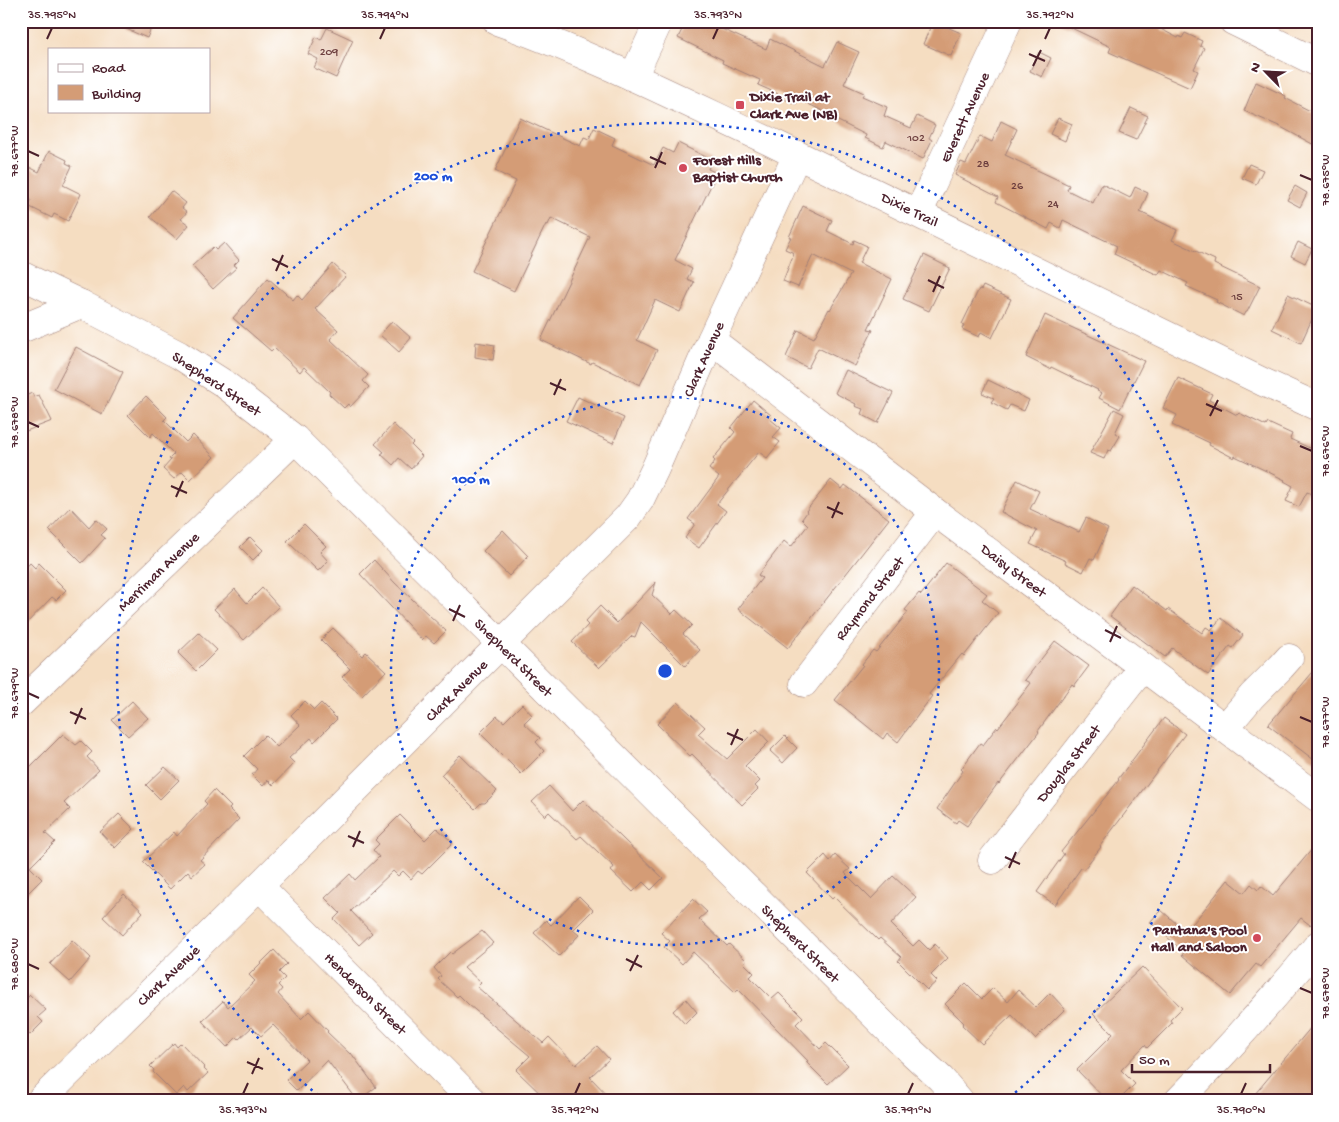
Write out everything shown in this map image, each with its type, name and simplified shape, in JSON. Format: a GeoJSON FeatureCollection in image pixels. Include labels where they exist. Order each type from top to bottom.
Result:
{"type":"FeatureCollection","features":[{"type":"Feature","properties":{"kind":"street","name":"Dixie Trail"},"geometry":{"type":"LineString","coordinates":[[497,21],[565,46],[634,77],[918,213],[1254,378],[1318,407]]}},
{"type":"Feature","properties":{"kind":"street"},"geometry":{"type":"LineString","coordinates":[[634,77],[659,21]]}},
{"type":"Feature","properties":{"kind":"street","name":"Everett Avenue"},"geometry":{"type":"LineString","coordinates":[[918,213],[1008,21]]}},
{"type":"Feature","properties":{"kind":"street"},"geometry":{"type":"LineString","coordinates":[[1233,21],[1318,63]]}},
{"type":"Feature","properties":{"kind":"street","name":"Clark Avenue"},"geometry":{"type":"LineString","coordinates":[[40,1101],[502,645],[628,517],[640,500],[655,469],[711,340],[797,155]]}},
{"type":"Feature","properties":{"kind":"street","name":"Shepherd Street"},"geometry":{"type":"LineString","coordinates":[[21,275],[179,355],[223,383],[295,439],[894,1035],[941,1079],[960,1101]]}},
{"type":"Feature","properties":{"kind":"street"},"geometry":{"type":"LineString","coordinates":[[21,329],[81,304]]}},
{"type":"Feature","properties":{"kind":"street","name":"Daisy Street"},"geometry":{"type":"LineString","coordinates":[[711,340],[935,512],[1318,798]]}},
{"type":"Feature","properties":{"kind":"street","name":"Merriman Avenue"},"geometry":{"type":"LineString","coordinates":[[21,703],[295,439]]}},
{"type":"Feature","properties":{"kind":"street","name":"Raymond Street"},"geometry":{"type":"LineString","coordinates":[[804,683],[935,512]]}},
{"type":"Feature","properties":{"kind":"street"},"geometry":{"type":"LineString","coordinates":[[1225,728],[1252,696],[1289,658]]}},
{"type":"Feature","properties":{"kind":"street","name":"Douglas Street"},"geometry":{"type":"LineString","coordinates":[[992,860],[1143,667]]}},
{"type":"Feature","properties":{"kind":"street","name":"Henderson Street"},"geometry":{"type":"LineString","coordinates":[[259,886],[473,1101]]}},
{"type":"Feature","properties":{"kind":"street"},"geometry":{"type":"LineString","coordinates":[[1178,1101],[1228,1050],[1318,945]]}},
{"type":"Feature","properties":{"kind":"street"},"geometry":{"type":"LineString","coordinates":[[1198,1101],[1226,1076],[1318,973]]}},
{"type":"Feature","properties":{"kind":"building"},"geometry":{"type":"Polygon","coordinates":[[[108,21],[154,21],[147,38],[108,21]]]}},
{"type":"Feature","properties":{"kind":"building"},"geometry":{"type":"Polygon","coordinates":[[[686,21],[704,21],[766,49],[770,39],[825,66],[837,42],[859,52],[844,84],[864,93],[862,96],[887,107],[884,116],[911,128],[917,116],[935,125],[929,138],[932,140],[923,159],[886,141],[883,147],[865,138],[866,135],[826,115],[827,113],[798,99],[796,104],[758,85],[760,80],[722,63],[723,60],[678,38],[686,21]]]}},
{"type":"Feature","properties":{"kind":"building"},"geometry":{"type":"Polygon","coordinates":[[[933,21],[961,33],[951,56],[923,44],[933,21]]]}},
{"type":"Feature","properties":{"kind":"building"},"geometry":{"type":"Polygon","coordinates":[[[1057,21],[1145,21],[1178,38],[1179,36],[1182,38],[1185,33],[1202,41],[1200,46],[1204,48],[1194,69],[1198,71],[1190,88],[1109,52],[1111,47],[1057,21]]]}},
{"type":"Feature","properties":{"kind":"building"},"geometry":{"type":"Polygon","coordinates":[[[327,28],[353,40],[336,78],[314,68],[318,59],[308,54],[316,37],[321,40],[327,28]]]}},
{"type":"Feature","properties":{"kind":"building"},"geometry":{"type":"Polygon","coordinates":[[[1039,52],[1051,58],[1042,77],[1030,71],[1039,52]]]}},
{"type":"Feature","properties":{"kind":"building"},"geometry":{"type":"Polygon","coordinates":[[[1256,82],[1286,96],[1285,98],[1318,115],[1318,147],[1279,126],[1244,111],[1256,82]]]}},
{"type":"Feature","properties":{"kind":"building"},"geometry":{"type":"Polygon","coordinates":[[[1131,108],[1148,116],[1136,140],[1119,133],[1131,108]]]}},
{"type":"Feature","properties":{"kind":"building"},"geometry":{"type":"Polygon","coordinates":[[[520,118],[580,146],[584,137],[589,139],[594,128],[615,138],[612,145],[654,165],[663,148],[673,153],[678,143],[712,160],[708,169],[717,173],[675,260],[692,269],[687,279],[694,282],[680,312],[655,300],[637,340],[657,350],[640,385],[541,340],[590,237],[551,218],[548,225],[546,224],[514,291],[472,271],[516,181],[495,171],[520,118]]]}},
{"type":"Feature","properties":{"kind":"building"},"geometry":{"type":"Polygon","coordinates":[[[1058,118],[1072,124],[1065,141],[1050,134],[1058,118]]]}},
{"type":"Feature","properties":{"kind":"building"},"geometry":{"type":"Polygon","coordinates":[[[1001,121],[1017,129],[1005,155],[1069,185],[1067,190],[1093,203],[1102,184],[1130,198],[1135,187],[1148,193],[1140,212],[1177,230],[1172,240],[1215,260],[1214,264],[1260,286],[1244,316],[1216,302],[1217,300],[1186,286],[1188,283],[1161,270],[1158,275],[1114,254],[1117,246],[1063,220],[1060,228],[1051,223],[1048,229],[996,202],[998,197],[955,175],[961,162],[966,164],[980,136],[992,142],[1001,121]]]}},
{"type":"Feature","properties":{"kind":"building"},"geometry":{"type":"Polygon","coordinates":[[[49,151],[67,160],[66,163],[72,166],[63,185],[81,194],[68,221],[54,214],[52,218],[28,206],[31,200],[21,195],[21,183],[29,167],[39,172],[49,151]]]}},
{"type":"Feature","properties":{"kind":"building"},"geometry":{"type":"Polygon","coordinates":[[[1249,164],[1263,170],[1256,184],[1242,178],[1249,164]]]}},
{"type":"Feature","properties":{"kind":"building"},"geometry":{"type":"Polygon","coordinates":[[[1295,186],[1307,193],[1300,207],[1287,200],[1295,186]]]}},
{"type":"Feature","properties":{"kind":"building"},"geometry":{"type":"Polygon","coordinates":[[[171,191],[186,203],[182,208],[187,212],[181,219],[189,225],[177,239],[150,217],[171,191]]]}},
{"type":"Feature","properties":{"kind":"building"},"geometry":{"type":"Polygon","coordinates":[[[803,206],[832,220],[827,231],[853,244],[854,240],[867,246],[859,263],[892,279],[868,329],[873,330],[855,366],[818,348],[808,368],[786,357],[798,330],[814,338],[829,309],[851,274],[813,255],[798,287],[783,281],[794,253],[785,249],[803,206]]]}},
{"type":"Feature","properties":{"kind":"building"},"geometry":{"type":"Polygon","coordinates":[[[1298,242],[1312,249],[1305,263],[1291,256],[1298,242]]]}},
{"type":"Feature","properties":{"kind":"building"},"geometry":{"type":"Polygon","coordinates":[[[224,243],[239,260],[234,265],[237,267],[213,289],[192,266],[213,247],[216,250],[224,243]]]}},
{"type":"Feature","properties":{"kind":"building"},"geometry":{"type":"Polygon","coordinates":[[[924,255],[950,268],[929,311],[903,299],[924,255]]]}},
{"type":"Feature","properties":{"kind":"building"},"geometry":{"type":"Polygon","coordinates":[[[333,264],[346,276],[315,309],[338,330],[330,339],[368,375],[363,381],[369,387],[350,407],[348,404],[344,408],[304,367],[300,372],[274,348],[271,351],[233,318],[268,278],[293,300],[297,295],[302,300],[333,264]]]}},
{"type":"Feature","properties":{"kind":"building"},"geometry":{"type":"Polygon","coordinates":[[[983,286],[1011,299],[992,338],[981,332],[979,337],[962,329],[964,325],[962,324],[979,289],[981,290],[983,286]]]}},
{"type":"Feature","properties":{"kind":"building"},"geometry":{"type":"Polygon","coordinates":[[[1288,294],[1317,308],[1301,343],[1272,329],[1288,294]]]}},
{"type":"Feature","properties":{"kind":"building"},"geometry":{"type":"Polygon","coordinates":[[[1045,315],[1144,361],[1120,409],[1099,398],[1102,393],[1098,390],[1026,357],[1045,315]]]}},
{"type":"Feature","properties":{"kind":"building"},"geometry":{"type":"Polygon","coordinates":[[[392,321],[411,338],[399,352],[380,335],[392,321]]]}},
{"type":"Feature","properties":{"kind":"building"},"geometry":{"type":"Polygon","coordinates":[[[476,342],[495,345],[493,360],[475,357],[476,342]]]}},
{"type":"Feature","properties":{"kind":"building"},"geometry":{"type":"Polygon","coordinates":[[[76,347],[123,372],[102,414],[54,389],[76,347]]]}},
{"type":"Feature","properties":{"kind":"building"},"geometry":{"type":"Polygon","coordinates":[[[846,370],[893,393],[878,423],[861,414],[863,409],[855,406],[856,404],[835,393],[846,370]]]}},
{"type":"Feature","properties":{"kind":"building"},"geometry":{"type":"Polygon","coordinates":[[[1178,378],[1212,394],[1209,400],[1237,415],[1239,413],[1266,426],[1268,423],[1292,434],[1290,439],[1318,452],[1318,481],[1312,494],[1307,492],[1299,507],[1286,501],[1293,486],[1285,480],[1235,456],[1234,458],[1209,445],[1210,443],[1172,425],[1177,415],[1163,408],[1178,378]]]}},
{"type":"Feature","properties":{"kind":"building"},"geometry":{"type":"Polygon","coordinates":[[[988,380],[1029,400],[1024,411],[1010,405],[1007,410],[991,402],[994,398],[982,393],[988,380]]]}},
{"type":"Feature","properties":{"kind":"building"},"geometry":{"type":"Polygon","coordinates":[[[32,393],[34,397],[39,395],[52,421],[21,433],[21,398],[32,393]]]}},
{"type":"Feature","properties":{"kind":"building"},"geometry":{"type":"Polygon","coordinates":[[[146,396],[167,417],[164,420],[186,442],[193,435],[214,457],[190,480],[182,472],[174,479],[163,469],[174,454],[153,433],[150,437],[128,415],[146,396]]]}},
{"type":"Feature","properties":{"kind":"building"},"geometry":{"type":"Polygon","coordinates":[[[578,397],[624,418],[613,443],[566,421],[578,397]]]}},
{"type":"Feature","properties":{"kind":"building"},"geometry":{"type":"Polygon","coordinates":[[[753,400],[772,416],[770,419],[781,428],[773,437],[780,442],[767,458],[759,452],[717,504],[726,511],[699,548],[685,538],[695,524],[688,519],[719,477],[709,469],[715,461],[713,459],[735,432],[731,428],[753,400]]]}},
{"type":"Feature","properties":{"kind":"building"},"geometry":{"type":"Polygon","coordinates":[[[1114,409],[1124,414],[1115,433],[1120,436],[1111,451],[1108,450],[1104,459],[1090,453],[1114,409]]]}},
{"type":"Feature","properties":{"kind":"building"},"geometry":{"type":"Polygon","coordinates":[[[393,424],[413,443],[411,445],[422,456],[411,469],[399,458],[393,465],[381,454],[384,452],[375,444],[393,424]]]}},
{"type":"Feature","properties":{"kind":"building"},"geometry":{"type":"Polygon","coordinates":[[[831,480],[842,489],[845,485],[889,519],[788,648],[738,609],[762,578],[758,575],[784,541],[791,547],[808,525],[802,519],[806,511],[831,480]]]}},
{"type":"Feature","properties":{"kind":"building"},"geometry":{"type":"Polygon","coordinates":[[[1017,480],[1039,491],[1030,509],[1079,532],[1086,518],[1108,529],[1094,560],[1090,558],[1083,572],[1065,563],[1066,561],[1030,544],[1037,531],[1001,512],[1017,480]]]}},
{"type":"Feature","properties":{"kind":"building"},"geometry":{"type":"Polygon","coordinates":[[[70,507],[89,527],[96,519],[107,529],[101,535],[105,538],[82,563],[49,530],[70,507]]]}},
{"type":"Feature","properties":{"kind":"building"},"geometry":{"type":"Polygon","coordinates":[[[304,524],[326,546],[320,552],[328,561],[318,571],[287,541],[304,524]]]}},
{"type":"Feature","properties":{"kind":"building"},"geometry":{"type":"Polygon","coordinates":[[[503,530],[528,556],[509,576],[483,551],[503,530]]]}},
{"type":"Feature","properties":{"kind":"building"},"geometry":{"type":"Polygon","coordinates":[[[250,537],[263,550],[253,560],[240,547],[250,537]]]}},
{"type":"Feature","properties":{"kind":"building"},"geometry":{"type":"Polygon","coordinates":[[[374,560],[395,583],[446,631],[434,643],[426,636],[422,640],[360,574],[374,560]]]}},
{"type":"Feature","properties":{"kind":"building"},"geometry":{"type":"Polygon","coordinates":[[[30,563],[35,568],[39,563],[66,590],[56,600],[52,597],[21,629],[21,573],[30,563]]]}},
{"type":"Feature","properties":{"kind":"building"},"geometry":{"type":"Polygon","coordinates":[[[946,563],[987,594],[982,600],[998,613],[964,656],[962,654],[929,694],[932,696],[898,742],[887,733],[883,739],[835,700],[873,650],[876,652],[908,612],[905,610],[919,593],[921,595],[946,563]]]}},
{"type":"Feature","properties":{"kind":"building"},"geometry":{"type":"Polygon","coordinates":[[[656,582],[652,595],[672,614],[676,610],[692,625],[683,634],[700,650],[685,666],[641,622],[635,637],[632,636],[599,668],[572,642],[588,625],[585,622],[600,606],[617,623],[656,582]]]}},
{"type":"Feature","properties":{"kind":"building"},"geometry":{"type":"Polygon","coordinates":[[[1132,585],[1167,611],[1168,609],[1202,633],[1206,627],[1211,630],[1221,618],[1243,635],[1233,648],[1230,646],[1208,675],[1172,648],[1165,657],[1110,616],[1132,585]]]}},
{"type":"Feature","properties":{"kind":"building"},"geometry":{"type":"Polygon","coordinates":[[[262,588],[279,607],[244,640],[214,609],[235,589],[247,603],[262,588]]]}},
{"type":"Feature","properties":{"kind":"building"},"geometry":{"type":"Polygon","coordinates":[[[333,628],[362,656],[366,652],[386,671],[362,696],[342,677],[350,669],[321,640],[333,628]]]}},
{"type":"Feature","properties":{"kind":"building"},"geometry":{"type":"Polygon","coordinates":[[[199,633],[217,650],[196,671],[178,653],[199,633]]]}},
{"type":"Feature","properties":{"kind":"building"},"geometry":{"type":"Polygon","coordinates":[[[1055,641],[1089,666],[1074,686],[1072,684],[1039,732],[998,783],[967,826],[958,820],[956,823],[937,809],[963,771],[961,769],[980,743],[983,745],[1019,701],[1031,683],[1025,680],[1055,641]]]}},
{"type":"Feature","properties":{"kind":"building"},"geometry":{"type":"Polygon","coordinates":[[[1318,666],[1318,763],[1268,725],[1318,666]]]}},
{"type":"Feature","properties":{"kind":"building"},"geometry":{"type":"Polygon","coordinates":[[[132,701],[148,718],[128,736],[112,720],[132,701]]]}},
{"type":"Feature","properties":{"kind":"building"},"geometry":{"type":"Polygon","coordinates":[[[305,701],[314,710],[321,703],[337,719],[314,742],[311,738],[289,758],[294,763],[273,785],[268,780],[263,786],[252,775],[257,769],[244,756],[265,735],[277,747],[300,725],[291,715],[305,701]]]}},
{"type":"Feature","properties":{"kind":"building"},"geometry":{"type":"Polygon","coordinates":[[[678,702],[705,727],[698,734],[727,759],[757,729],[769,742],[745,766],[760,781],[755,786],[758,789],[742,805],[692,754],[690,756],[657,724],[678,702]]]}},
{"type":"Feature","properties":{"kind":"building"},"geometry":{"type":"Polygon","coordinates":[[[522,704],[532,715],[524,723],[540,738],[536,742],[544,751],[521,774],[480,733],[497,716],[504,722],[522,704]]]}},
{"type":"Feature","properties":{"kind":"building"},"geometry":{"type":"Polygon","coordinates":[[[1164,718],[1185,734],[1084,869],[1081,868],[1055,905],[1037,892],[1064,854],[1061,852],[1119,780],[1164,718]]]}},
{"type":"Feature","properties":{"kind":"building"},"geometry":{"type":"Polygon","coordinates":[[[63,734],[76,745],[81,741],[92,752],[87,757],[99,770],[64,803],[70,809],[45,833],[55,842],[30,867],[42,879],[21,900],[21,776],[63,734]]]}},
{"type":"Feature","properties":{"kind":"building"},"geometry":{"type":"Polygon","coordinates":[[[785,736],[797,748],[783,763],[770,751],[785,736]]]}},
{"type":"Feature","properties":{"kind":"building"},"geometry":{"type":"Polygon","coordinates":[[[460,755],[497,791],[485,803],[481,803],[475,809],[441,775],[460,755]]]}},
{"type":"Feature","properties":{"kind":"building"},"geometry":{"type":"Polygon","coordinates":[[[165,767],[179,780],[160,799],[146,785],[165,767]]]}},
{"type":"Feature","properties":{"kind":"building"},"geometry":{"type":"Polygon","coordinates":[[[549,786],[572,811],[583,800],[663,878],[651,890],[643,882],[633,892],[611,871],[614,867],[581,836],[577,839],[549,812],[545,816],[532,802],[549,786]]]}},
{"type":"Feature","properties":{"kind":"building"},"geometry":{"type":"Polygon","coordinates":[[[214,790],[231,807],[229,809],[239,819],[200,860],[205,864],[192,876],[188,871],[170,889],[143,862],[174,832],[177,836],[207,804],[204,801],[214,790]]]}},
{"type":"Feature","properties":{"kind":"building"},"geometry":{"type":"Polygon","coordinates":[[[119,814],[134,829],[115,848],[100,832],[119,814]]]}},
{"type":"Feature","properties":{"kind":"building"},"geometry":{"type":"Polygon","coordinates":[[[400,815],[425,840],[437,828],[453,843],[422,874],[418,871],[411,879],[403,871],[398,876],[393,871],[351,911],[372,933],[359,945],[334,919],[340,913],[325,898],[350,874],[355,880],[379,857],[373,850],[379,844],[375,840],[400,815]]]}},
{"type":"Feature","properties":{"kind":"building"},"geometry":{"type":"Polygon","coordinates":[[[1318,842],[1318,917],[1310,925],[1301,918],[1260,967],[1256,964],[1230,995],[1182,955],[1184,952],[1150,922],[1161,910],[1186,932],[1228,880],[1244,893],[1251,884],[1258,890],[1261,886],[1273,896],[1318,842]]]}},
{"type":"Feature","properties":{"kind":"building"},"geometry":{"type":"Polygon","coordinates":[[[825,855],[830,861],[835,855],[850,869],[845,873],[871,899],[893,876],[916,897],[891,924],[913,946],[919,940],[929,950],[935,944],[948,958],[931,975],[937,981],[927,990],[898,961],[901,957],[880,938],[878,940],[834,897],[832,899],[807,873],[825,855]]]}},
{"type":"Feature","properties":{"kind":"building"},"geometry":{"type":"Polygon","coordinates":[[[124,894],[143,912],[122,935],[103,917],[124,894]]]}},
{"type":"Feature","properties":{"kind":"building"},"geometry":{"type":"Polygon","coordinates":[[[579,896],[593,910],[573,930],[579,935],[559,956],[534,933],[546,920],[551,925],[579,896]]]}},
{"type":"Feature","properties":{"kind":"building"},"geometry":{"type":"Polygon","coordinates":[[[693,899],[707,912],[699,919],[727,946],[729,944],[746,960],[744,963],[754,973],[750,977],[772,999],[779,993],[803,1017],[796,1024],[820,1049],[826,1043],[848,1065],[828,1084],[738,989],[735,992],[693,952],[682,964],[664,947],[670,941],[661,933],[693,899]]]}},
{"type":"Feature","properties":{"kind":"building"},"geometry":{"type":"Polygon","coordinates":[[[482,931],[493,943],[464,967],[481,983],[477,987],[543,1043],[549,1037],[576,1065],[597,1046],[609,1059],[590,1077],[613,1101],[548,1101],[516,1070],[530,1056],[459,995],[457,997],[438,979],[441,976],[434,968],[450,952],[452,954],[482,931]]]}},
{"type":"Feature","properties":{"kind":"building"},"geometry":{"type":"Polygon","coordinates":[[[72,940],[91,958],[70,982],[50,964],[72,940]]]}},
{"type":"Feature","properties":{"kind":"building"},"geometry":{"type":"Polygon","coordinates":[[[274,950],[287,964],[279,972],[285,978],[278,985],[282,989],[278,994],[301,1019],[309,1011],[327,1032],[351,1053],[376,1087],[358,1101],[327,1060],[297,1091],[286,1080],[307,1060],[273,1025],[261,1036],[252,1027],[239,1039],[237,1037],[227,1047],[202,1021],[223,1001],[228,1007],[255,981],[249,975],[274,950]]]}},
{"type":"Feature","properties":{"kind":"building"},"geometry":{"type":"Polygon","coordinates":[[[1142,967],[1182,1008],[1170,1020],[1172,1023],[1147,1048],[1145,1045],[1121,1070],[1135,1084],[1118,1101],[1107,1101],[1077,1070],[1113,1034],[1093,1014],[1142,967]]]}},
{"type":"Feature","properties":{"kind":"building"},"geometry":{"type":"Polygon","coordinates":[[[966,983],[982,999],[993,988],[1008,1002],[1018,990],[1036,1007],[1050,993],[1065,1009],[1035,1039],[1012,1015],[982,1044],[962,1025],[964,1023],[945,1004],[966,983]]]}},
{"type":"Feature","properties":{"kind":"building"},"geometry":{"type":"Polygon","coordinates":[[[30,995],[46,1010],[38,1017],[43,1022],[30,1035],[21,1027],[21,1004],[30,995]]]}},
{"type":"Feature","properties":{"kind":"building"},"geometry":{"type":"Polygon","coordinates":[[[686,999],[697,1012],[685,1024],[673,1011],[686,999]]]}},
{"type":"Feature","properties":{"kind":"building"},"geometry":{"type":"Polygon","coordinates":[[[1318,1019],[1318,1101],[1249,1101],[1318,1019]]]}},
{"type":"Feature","properties":{"kind":"building"},"geometry":{"type":"Polygon","coordinates":[[[174,1043],[177,1047],[181,1043],[208,1073],[188,1092],[184,1087],[176,1095],[153,1072],[154,1070],[150,1066],[174,1043]]]}},
{"type":"Feature","properties":{"kind":"place","name":"Dixie Trail at Clark Ave (NB)"},"geometry":{"type":"Point","coordinates":[740,105]}},
{"type":"Feature","properties":{"kind":"place","name":"Forest Hills Baptist Church"},"geometry":{"type":"Point","coordinates":[683,168]}},
{"type":"Feature","properties":{"kind":"place","name":"Pantana's Pool Hall and Saloon"},"geometry":{"type":"Point","coordinates":[1257,938]}}]}
